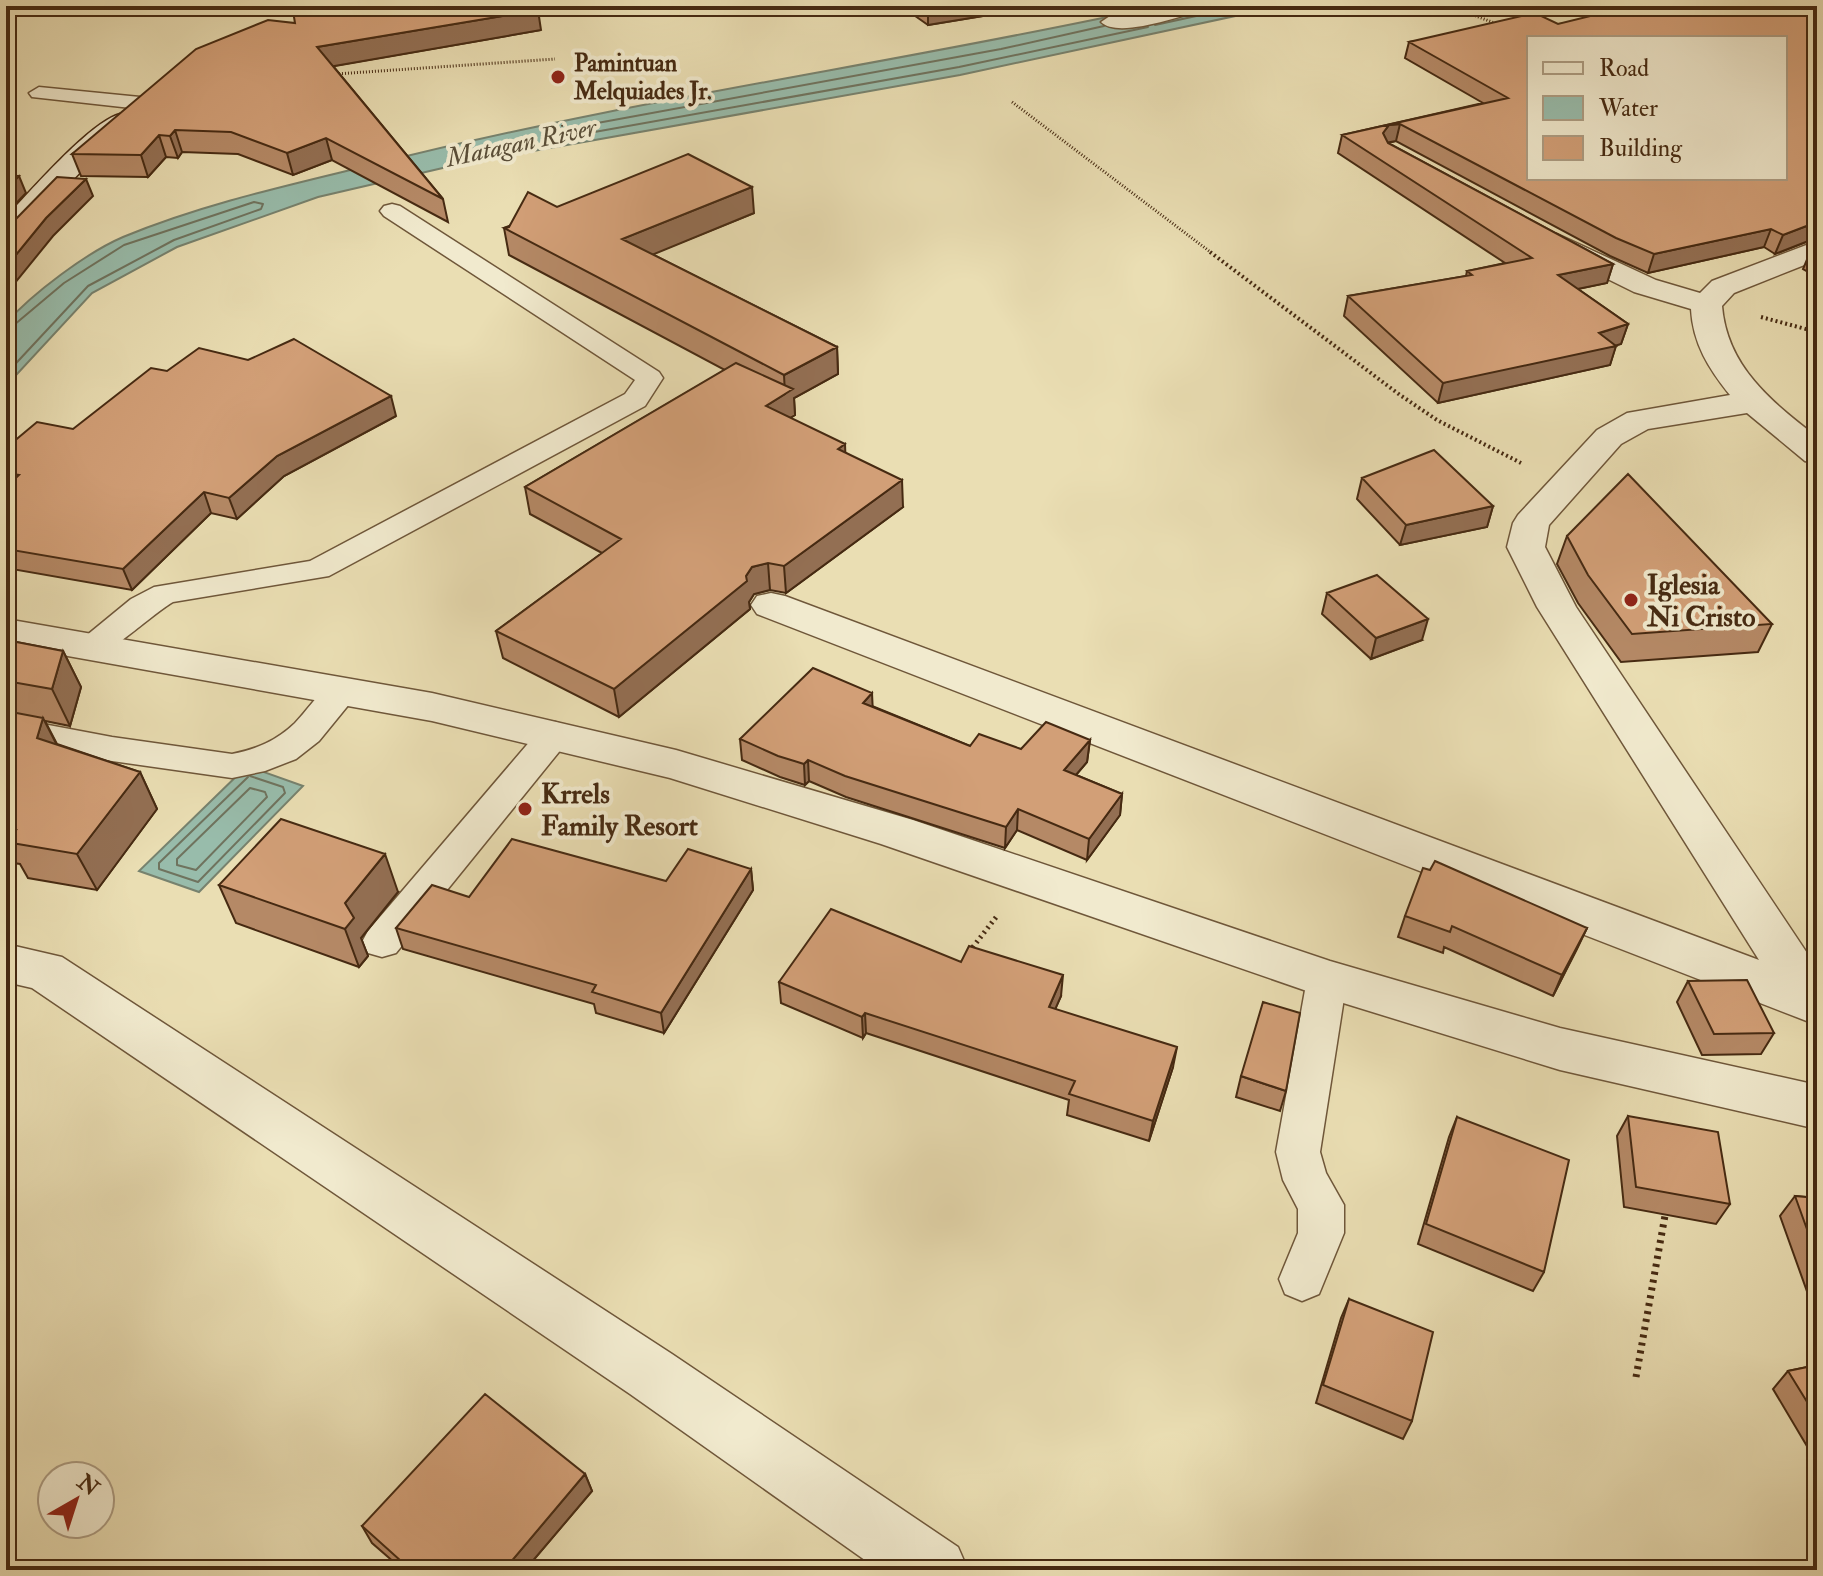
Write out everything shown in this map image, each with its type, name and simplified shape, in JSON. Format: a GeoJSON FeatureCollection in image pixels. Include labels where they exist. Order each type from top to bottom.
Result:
{"type":"FeatureCollection","features":[{"type":"Feature","properties":{"kind":"street"},"geometry":{"type":"LineString","coordinates":[[6,233],[81,156],[150,95]]}},
{"type":"Feature","properties":{"kind":"street"},"geometry":{"type":"LineString","coordinates":[[1531,229],[1645,286],[1706,304]]}},
{"type":"Feature","properties":{"kind":"street"},"geometry":{"type":"LineString","coordinates":[[1817,250],[1723,287],[1706,304],[1705,324],[1713,347],[1752,402],[1817,454]]}},
{"type":"Feature","properties":{"kind":"street"},"geometry":{"type":"LineString","coordinates":[[1752,402],[1639,420],[1609,437],[1531,523],[1526,547],[1557,607],[1814,1006]]}},
{"type":"Feature","properties":{"kind":"street"},"geometry":{"type":"LineString","coordinates":[[771,605],[1814,1006]]}},
{"type":"Feature","properties":{"kind":"street"},"geometry":{"type":"LineString","coordinates":[[6,632],[432,707],[676,765],[897,832],[1327,979],[1560,1049],[1817,1107]]}},
{"type":"Feature","properties":{"kind":"street"},"geometry":{"type":"LineString","coordinates":[[6,963],[45,971],[651,1374],[935,1570]]}},
{"type":"Feature","properties":{"kind":"lane"},"geometry":{"type":"LineString","coordinates":[[1110,22],[1124,23],[1196,6]]}},
{"type":"Feature","properties":{"kind":"lane"},"geometry":{"type":"LineString","coordinates":[[39,93],[150,95]]}},
{"type":"Feature","properties":{"kind":"lane"},"geometry":{"type":"LineString","coordinates":[[93,647],[142,606],[165,594],[318,569],[635,400],[650,378],[392,211]]}},
{"type":"Feature","properties":{"kind":"lane"},"geometry":{"type":"LineString","coordinates":[[6,729],[112,749],[232,766],[251,764],[290,749],[342,692]]}},
{"type":"Feature","properties":{"kind":"lane"},"geometry":{"type":"LineString","coordinates":[[382,942],[555,734]]}},
{"type":"Feature","properties":{"kind":"lane"},"geometry":{"type":"LineString","coordinates":[[1302,1279],[1321,1233],[1321,1205],[1305,1180],[1298,1152],[1327,979]]}},
{"type":"Feature","properties":{"kind":"path"},"geometry":{"type":"LineString","coordinates":[[1450,6],[1506,27]]}},
{"type":"Feature","properties":{"kind":"path"},"geometry":{"type":"LineString","coordinates":[[330,74],[555,59]]}},
{"type":"Feature","properties":{"kind":"path"},"geometry":{"type":"LineString","coordinates":[[1012,102],[1400,395],[1477,442],[1565,485]]}},
{"type":"Feature","properties":{"kind":"path"},"geometry":{"type":"LineString","coordinates":[[963,960],[1027,877]]}},
{"type":"Feature","properties":{"kind":"path"},"geometry":{"type":"LineString","coordinates":[[1636,1377],[1667,1205]]}},
{"type":"Feature","properties":{"kind":"water","name":"Matagan River"},"geometry":{"type":"Polygon","coordinates":[[[1159,6],[1282,6],[960,75],[460,164],[318,197],[177,247],[92,293],[6,386],[6,323],[17,311],[93,253],[123,237],[186,214],[315,179],[573,119],[1159,6]]]}},
{"type":"Feature","properties":{"kind":"water"},"geometry":{"type":"Polygon","coordinates":[[[247,766],[303,786],[199,892],[139,871],[247,766]]]}},
{"type":"Feature","properties":{"kind":"building"},"geometry":{"type":"Polygon","coordinates":[[[316,6],[533,6],[538,10],[317,47],[443,199],[326,138],[287,153],[231,132],[175,130],[170,136],[159,135],[141,155],[72,154],[196,49],[268,20],[295,23],[293,11],[316,6]]]}},
{"type":"Feature","properties":{"kind":"building"},"geometry":{"type":"Polygon","coordinates":[[[1631,6],[1817,6],[1817,222],[1783,235],[1771,229],[1654,254],[1616,238],[1400,124],[1389,125],[1383,133],[1388,143],[1613,264],[1558,275],[1628,324],[1599,333],[1616,346],[1443,383],[1348,296],[1472,275],[1467,271],[1532,258],[1342,135],[1508,98],[1409,42],[1535,13],[1558,24],[1631,6]]]}},
{"type":"Feature","properties":{"kind":"building"},"geometry":{"type":"Polygon","coordinates":[[[688,154],[752,187],[622,239],[837,347],[784,375],[504,228],[509,227],[528,192],[557,207],[688,154]]]}},
{"type":"Feature","properties":{"kind":"building"},"geometry":{"type":"Polygon","coordinates":[[[6,175],[19,176],[6,189],[6,175]]]}},
{"type":"Feature","properties":{"kind":"building"},"geometry":{"type":"Polygon","coordinates":[[[57,177],[86,179],[46,218],[6,267],[6,225],[11,224],[57,177]]]}},
{"type":"Feature","properties":{"kind":"building"},"geometry":{"type":"Polygon","coordinates":[[[294,339],[391,396],[277,456],[229,498],[204,492],[123,569],[6,549],[6,487],[19,475],[6,473],[6,448],[37,422],[73,429],[151,368],[167,371],[199,348],[248,360],[294,339]]]}},
{"type":"Feature","properties":{"kind":"building"},"geometry":{"type":"Polygon","coordinates":[[[736,363],[793,389],[766,406],[845,444],[838,449],[902,480],[784,566],[768,563],[752,567],[746,576],[747,581],[614,689],[496,631],[621,539],[525,487],[736,363]]]}},
{"type":"Feature","properties":{"kind":"building"},"geometry":{"type":"Polygon","coordinates":[[[1434,450],[1493,506],[1406,525],[1362,478],[1434,450]]]}},
{"type":"Feature","properties":{"kind":"building"},"geometry":{"type":"Polygon","coordinates":[[[1628,474],[1772,624],[1632,634],[1588,575],[1567,536],[1628,474]]]}},
{"type":"Feature","properties":{"kind":"building"},"geometry":{"type":"Polygon","coordinates":[[[1377,575],[1428,619],[1376,638],[1327,593],[1377,575]]]}},
{"type":"Feature","properties":{"kind":"building"},"geometry":{"type":"Polygon","coordinates":[[[6,640],[63,651],[52,689],[6,681],[6,640]]]}},
{"type":"Feature","properties":{"kind":"building"},"geometry":{"type":"Polygon","coordinates":[[[813,668],[872,693],[863,703],[970,746],[979,734],[1021,749],[1046,722],[1090,740],[1064,770],[1122,794],[1089,839],[1018,809],[1006,827],[845,776],[808,760],[804,764],[778,756],[740,739],[813,668]]]}},
{"type":"Feature","properties":{"kind":"building"},"geometry":{"type":"Polygon","coordinates":[[[6,711],[43,718],[37,738],[140,772],[77,854],[6,842],[16,830],[6,829],[6,711]]]}},
{"type":"Feature","properties":{"kind":"building"},"geometry":{"type":"Polygon","coordinates":[[[281,819],[385,854],[345,903],[354,918],[345,929],[219,885],[281,819]]]}},
{"type":"Feature","properties":{"kind":"building"},"geometry":{"type":"Polygon","coordinates":[[[512,839],[666,881],[688,849],[751,869],[661,1013],[592,992],[596,985],[396,928],[432,885],[469,897],[512,839]]]}},
{"type":"Feature","properties":{"kind":"building"},"geometry":{"type":"Polygon","coordinates":[[[1435,861],[1587,928],[1562,975],[1452,926],[1450,932],[1405,916],[1423,868],[1430,870],[1435,861]]]}},
{"type":"Feature","properties":{"kind":"building"},"geometry":{"type":"Polygon","coordinates":[[[831,909],[961,962],[969,946],[1063,975],[1049,1007],[1177,1047],[1153,1121],[1069,1094],[1075,1081],[865,1013],[862,1017],[779,982],[831,909]]]}},
{"type":"Feature","properties":{"kind":"building"},"geometry":{"type":"Polygon","coordinates":[[[1747,980],[1774,1033],[1714,1034],[1688,981],[1747,980]]]}},
{"type":"Feature","properties":{"kind":"building"},"geometry":{"type":"Polygon","coordinates":[[[1263,1002],[1300,1013],[1286,1091],[1241,1076],[1263,1002]]]}},
{"type":"Feature","properties":{"kind":"building"},"geometry":{"type":"Polygon","coordinates":[[[1628,1116],[1718,1132],[1730,1204],[1636,1187],[1628,1116]]]}},
{"type":"Feature","properties":{"kind":"building"},"geometry":{"type":"Polygon","coordinates":[[[1457,1117],[1569,1160],[1544,1272],[1426,1224],[1457,1117]]]}},
{"type":"Feature","properties":{"kind":"building"},"geometry":{"type":"Polygon","coordinates":[[[1795,1196],[1817,1198],[1817,1257],[1795,1196]]]}},
{"type":"Feature","properties":{"kind":"building"},"geometry":{"type":"Polygon","coordinates":[[[1349,1299],[1433,1332],[1412,1421],[1323,1385],[1349,1299]]]}},
{"type":"Feature","properties":{"kind":"building"},"geometry":{"type":"Polygon","coordinates":[[[1817,1365],[1817,1418],[1788,1371],[1817,1365]]]}},
{"type":"Feature","properties":{"kind":"building"},"geometry":{"type":"Polygon","coordinates":[[[485,1394],[585,1474],[504,1570],[411,1570],[362,1526],[485,1394]]]}},
{"type":"Feature","properties":{"kind":"place","name":"Pamintuan Melquiades Jr."},"geometry":{"type":"Point","coordinates":[558,77]}},
{"type":"Feature","properties":{"kind":"place","name":"Iglesia Ni Cristo"},"geometry":{"type":"Point","coordinates":[1631,600]}},
{"type":"Feature","properties":{"kind":"place","name":"Krrels Family Resort"},"geometry":{"type":"Point","coordinates":[525,809]}}]}
